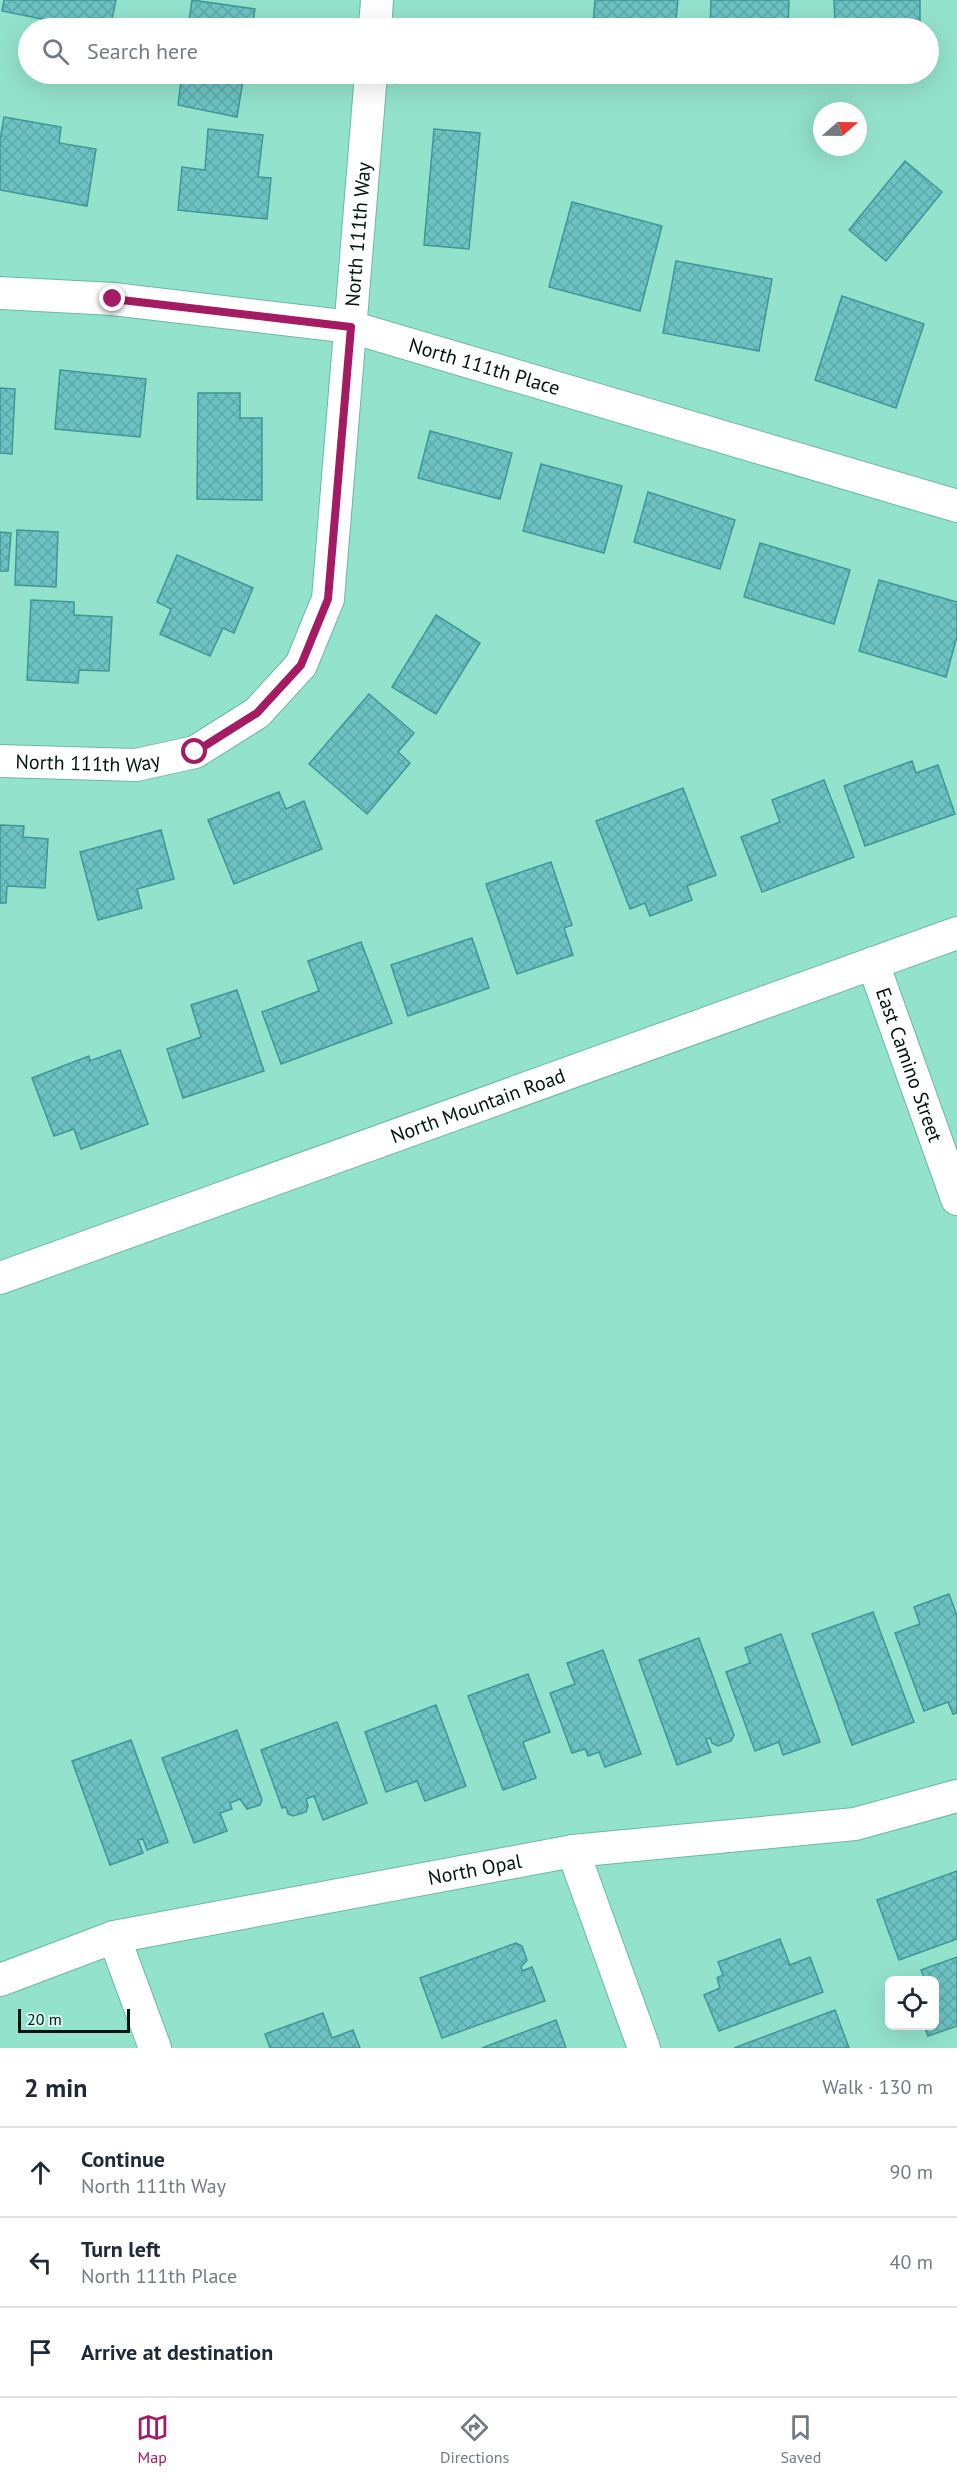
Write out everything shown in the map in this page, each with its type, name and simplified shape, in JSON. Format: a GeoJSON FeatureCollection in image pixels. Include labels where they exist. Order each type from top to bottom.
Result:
{"type":"FeatureCollection","features":[{"type":"Feature","properties":{"kind":"street"},"geometry":{"type":"LineString","coordinates":[[376,18],[377,0]]}},
{"type":"Feature","properties":{"kind":"street","name":"North 111th Way"},"geometry":{"type":"LineString","coordinates":[[0,761],[136,765],[195,752],[257,713],[301,665],[328,599],[370,84]]}},
{"type":"Feature","properties":{"kind":"street","name":"North 111th Place"},"geometry":{"type":"LineString","coordinates":[[0,293],[113,299],[351,327],[956,503]]}},
{"type":"Feature","properties":{"kind":"street","name":"North Mountain Road"},"geometry":{"type":"LineString","coordinates":[[0,1278],[957,933]]}},
{"type":"Feature","properties":{"kind":"street","name":"East Camino Street"},"geometry":{"type":"LineString","coordinates":[[873,963],[957,1199]]}},
{"type":"Feature","properties":{"kind":"street","name":"North Opal"},"geometry":{"type":"LineString","coordinates":[[0,1980],[114,1937],[573,1851],[855,1824],[957,1796]]}},
{"type":"Feature","properties":{"kind":"street"},"geometry":{"type":"LineString","coordinates":[[573,1851],[644,2048]]}},
{"type":"Feature","properties":{"kind":"street"},"geometry":{"type":"LineString","coordinates":[[114,1937],[155,2048]]}},
{"type":"Feature","properties":{"kind":"building"},"geometry":{"type":"Polygon","coordinates":[[[4,0],[116,0],[112,18],[37,18],[2,11],[4,0]]]}},
{"type":"Feature","properties":{"kind":"building"},"geometry":{"type":"Polygon","coordinates":[[[192,0],[255,9],[254,18],[189,18],[192,0]]]}},
{"type":"Feature","properties":{"kind":"building"},"geometry":{"type":"Polygon","coordinates":[[[595,0],[678,0],[676,18],[594,18],[595,0]]]}},
{"type":"Feature","properties":{"kind":"building"},"geometry":{"type":"Polygon","coordinates":[[[711,0],[789,0],[788,18],[710,18],[711,0]]]}},
{"type":"Feature","properties":{"kind":"building"},"geometry":{"type":"Polygon","coordinates":[[[834,0],[920,0],[920,18],[835,18],[834,0]]]}},
{"type":"Feature","properties":{"kind":"building"},"geometry":{"type":"Polygon","coordinates":[[[181,84],[242,84],[237,117],[178,105],[181,84]]]}},
{"type":"Feature","properties":{"kind":"building"},"geometry":{"type":"Polygon","coordinates":[[[4,117],[61,127],[59,143],[96,149],[87,206],[0,190],[0,140],[4,117]]]}},
{"type":"Feature","properties":{"kind":"building"},"geometry":{"type":"Polygon","coordinates":[[[208,129],[263,135],[258,177],[271,178],[267,219],[178,210],[182,167],[205,170],[208,129]]]}},
{"type":"Feature","properties":{"kind":"building"},"geometry":{"type":"Polygon","coordinates":[[[434,129],[480,133],[469,249],[424,245],[434,129]]]}},
{"type":"Feature","properties":{"kind":"building"},"geometry":{"type":"Polygon","coordinates":[[[905,161],[942,192],[886,261],[849,230],[905,161]]]}},
{"type":"Feature","properties":{"kind":"building"},"geometry":{"type":"Polygon","coordinates":[[[572,202],[662,226],[640,311],[549,287],[572,202]]]}},
{"type":"Feature","properties":{"kind":"building"},"geometry":{"type":"Polygon","coordinates":[[[676,261],[772,279],[759,351],[663,333],[676,261]]]}},
{"type":"Feature","properties":{"kind":"building"},"geometry":{"type":"Polygon","coordinates":[[[842,296],[924,324],[896,408],[815,380],[842,296]]]}},
{"type":"Feature","properties":{"kind":"building"},"geometry":{"type":"Polygon","coordinates":[[[60,370],[146,379],[140,437],[55,429],[60,370]]]}},
{"type":"Feature","properties":{"kind":"building"},"geometry":{"type":"Polygon","coordinates":[[[0,388],[15,389],[12,454],[0,453],[0,388]]]}},
{"type":"Feature","properties":{"kind":"building"},"geometry":{"type":"Polygon","coordinates":[[[198,393],[240,393],[240,418],[262,418],[262,500],[197,499],[198,393]]]}},
{"type":"Feature","properties":{"kind":"building"},"geometry":{"type":"Polygon","coordinates":[[[430,431],[512,453],[500,499],[418,478],[430,431]]]}},
{"type":"Feature","properties":{"kind":"building"},"geometry":{"type":"Polygon","coordinates":[[[541,464],[622,486],[604,553],[523,531],[541,464]]]}},
{"type":"Feature","properties":{"kind":"building"},"geometry":{"type":"Polygon","coordinates":[[[648,492],[735,520],[720,569],[634,542],[648,492]]]}},
{"type":"Feature","properties":{"kind":"building"},"geometry":{"type":"Polygon","coordinates":[[[17,530],[58,532],[56,587],[15,585],[17,530]]]}},
{"type":"Feature","properties":{"kind":"building"},"geometry":{"type":"Polygon","coordinates":[[[0,532],[11,533],[8,571],[0,571],[0,532]]]}},
{"type":"Feature","properties":{"kind":"building"},"geometry":{"type":"Polygon","coordinates":[[[760,543],[850,570],[834,624],[744,597],[760,543]]]}},
{"type":"Feature","properties":{"kind":"building"},"geometry":{"type":"Polygon","coordinates":[[[177,555],[253,588],[234,633],[223,628],[210,656],[160,634],[171,609],[157,602],[177,555]]]}},
{"type":"Feature","properties":{"kind":"building"},"geometry":{"type":"Polygon","coordinates":[[[879,580],[957,602],[957,636],[946,677],[859,651],[879,580]]]}},
{"type":"Feature","properties":{"kind":"building"},"geometry":{"type":"Polygon","coordinates":[[[31,600],[74,602],[74,615],[112,617],[109,671],[79,670],[78,683],[27,680],[31,600]]]}},
{"type":"Feature","properties":{"kind":"building"},"geometry":{"type":"Polygon","coordinates":[[[436,615],[480,643],[436,714],[392,687],[436,615]]]}},
{"type":"Feature","properties":{"kind":"building"},"geometry":{"type":"Polygon","coordinates":[[[369,694],[414,733],[398,752],[410,763],[367,814],[309,764],[369,694]]]}},
{"type":"Feature","properties":{"kind":"building"},"geometry":{"type":"Polygon","coordinates":[[[912,761],[916,773],[938,765],[955,814],[865,846],[844,786],[912,761]]]}},
{"type":"Feature","properties":{"kind":"building"},"geometry":{"type":"Polygon","coordinates":[[[824,780],[854,857],[762,892],[741,837],[780,822],[772,800],[824,780]]]}},
{"type":"Feature","properties":{"kind":"building"},"geometry":{"type":"Polygon","coordinates":[[[683,788],[716,875],[687,886],[692,900],[650,916],[645,903],[630,909],[596,821],[683,788]]]}},
{"type":"Feature","properties":{"kind":"building"},"geometry":{"type":"Polygon","coordinates":[[[279,792],[286,809],[304,801],[322,849],[234,884],[208,820],[279,792]]]}},
{"type":"Feature","properties":{"kind":"building"},"geometry":{"type":"Polygon","coordinates":[[[0,825],[24,826],[23,837],[48,839],[45,888],[7,886],[6,903],[0,903],[0,825]]]}},
{"type":"Feature","properties":{"kind":"building"},"geometry":{"type":"Polygon","coordinates":[[[161,830],[174,879],[137,889],[142,908],[98,920],[80,852],[161,830]]]}},
{"type":"Feature","properties":{"kind":"building"},"geometry":{"type":"Polygon","coordinates":[[[551,862],[572,925],[564,928],[573,955],[517,974],[486,884],[551,862]]]}},
{"type":"Feature","properties":{"kind":"building"},"geometry":{"type":"Polygon","coordinates":[[[472,938],[489,988],[408,1016],[391,965],[472,938]]]}},
{"type":"Feature","properties":{"kind":"building"},"geometry":{"type":"Polygon","coordinates":[[[361,942],[392,1023],[281,1064],[262,1012],[319,991],[308,961],[361,942]]]}},
{"type":"Feature","properties":{"kind":"building"},"geometry":{"type":"Polygon","coordinates":[[[237,990],[264,1071],[183,1098],[167,1049],[201,1037],[191,1005],[237,990]]]}},
{"type":"Feature","properties":{"kind":"building"},"geometry":{"type":"Polygon","coordinates":[[[120,1050],[148,1124],[81,1149],[74,1129],[54,1136],[32,1078],[89,1056],[90,1061],[120,1050]]]}},
{"type":"Feature","properties":{"kind":"building"},"geometry":{"type":"Polygon","coordinates":[[[949,1594],[957,1616],[957,1713],[953,1714],[948,1702],[924,1711],[895,1633],[920,1624],[914,1607],[949,1594]]]}},
{"type":"Feature","properties":{"kind":"building"},"geometry":{"type":"Polygon","coordinates":[[[873,1612],[914,1722],[852,1745],[812,1634],[873,1612]]]}},
{"type":"Feature","properties":{"kind":"building"},"geometry":{"type":"Polygon","coordinates":[[[781,1634],[820,1742],[783,1755],[779,1742],[755,1751],[726,1672],[750,1663],[745,1648],[781,1634]]]}},
{"type":"Feature","properties":{"kind":"building"},"geometry":{"type":"Polygon","coordinates":[[[699,1638],[734,1735],[731,1741],[718,1746],[712,1743],[710,1738],[706,1739],[711,1752],[677,1765],[639,1660],[699,1638]]]}},
{"type":"Feature","properties":{"kind":"building"},"geometry":{"type":"Polygon","coordinates":[[[603,1650],[641,1754],[605,1767],[599,1752],[588,1756],[585,1749],[572,1753],[550,1693],[575,1684],[567,1663],[603,1650]]]}},
{"type":"Feature","properties":{"kind":"building"},"geometry":{"type":"Polygon","coordinates":[[[528,1674],[550,1732],[523,1742],[536,1778],[503,1790],[468,1696],[528,1674]]]}},
{"type":"Feature","properties":{"kind":"building"},"geometry":{"type":"Polygon","coordinates":[[[436,1705],[466,1786],[425,1801],[417,1781],[386,1792],[365,1732],[436,1705]]]}},
{"type":"Feature","properties":{"kind":"building"},"geometry":{"type":"Polygon","coordinates":[[[337,1722],[367,1803],[323,1820],[314,1796],[306,1799],[308,1806],[306,1812],[293,1816],[288,1814],[286,1807],[282,1808],[261,1750],[337,1722]]]}},
{"type":"Feature","properties":{"kind":"building"},"geometry":{"type":"Polygon","coordinates":[[[237,1730],[262,1800],[260,1805],[247,1809],[240,1799],[230,1803],[232,1809],[220,1813],[227,1831],[194,1843],[162,1758],[237,1730]]]}},
{"type":"Feature","properties":{"kind":"building"},"geometry":{"type":"Polygon","coordinates":[[[131,1740],[168,1842],[147,1850],[143,1839],[138,1840],[143,1853],[110,1865],[72,1761],[131,1740]]]}},
{"type":"Feature","properties":{"kind":"building"},"geometry":{"type":"Polygon","coordinates":[[[957,1871],[957,1939],[899,1960],[877,1900],[957,1871]]]}},
{"type":"Feature","properties":{"kind":"building"},"geometry":{"type":"Polygon","coordinates":[[[780,1939],[790,1965],[810,1957],[823,1992],[719,2031],[704,1995],[720,1988],[717,1978],[723,1975],[718,1962],[780,1939]]]}},
{"type":"Feature","properties":{"kind":"building"},"geometry":{"type":"Polygon","coordinates":[[[516,1943],[522,1946],[527,1960],[521,1967],[522,1971],[532,1967],[545,2001],[442,2038],[420,1978],[516,1943]]]}},
{"type":"Feature","properties":{"kind":"building"},"geometry":{"type":"Polygon","coordinates":[[[957,1957],[957,2026],[928,2036],[926,2030],[939,2030],[939,1976],[923,1976],[921,1970],[957,1957]]]}},
{"type":"Feature","properties":{"kind":"building"},"geometry":{"type":"Polygon","coordinates":[[[835,2010],[849,2048],[734,2048],[835,2010]]]}},
{"type":"Feature","properties":{"kind":"building"},"geometry":{"type":"Polygon","coordinates":[[[323,2013],[332,2038],[353,2030],[360,2048],[270,2048],[265,2034],[323,2013]]]}},
{"type":"Feature","properties":{"kind":"building"},"geometry":{"type":"Polygon","coordinates":[[[556,2020],[566,2048],[482,2048],[556,2020]]]}},
{"type":"Feature","properties":{"kind":"route"},"geometry":{"type":"LineString","coordinates":[[113,299],[351,327],[328,599],[301,665],[257,713],[195,752]]}}]}
